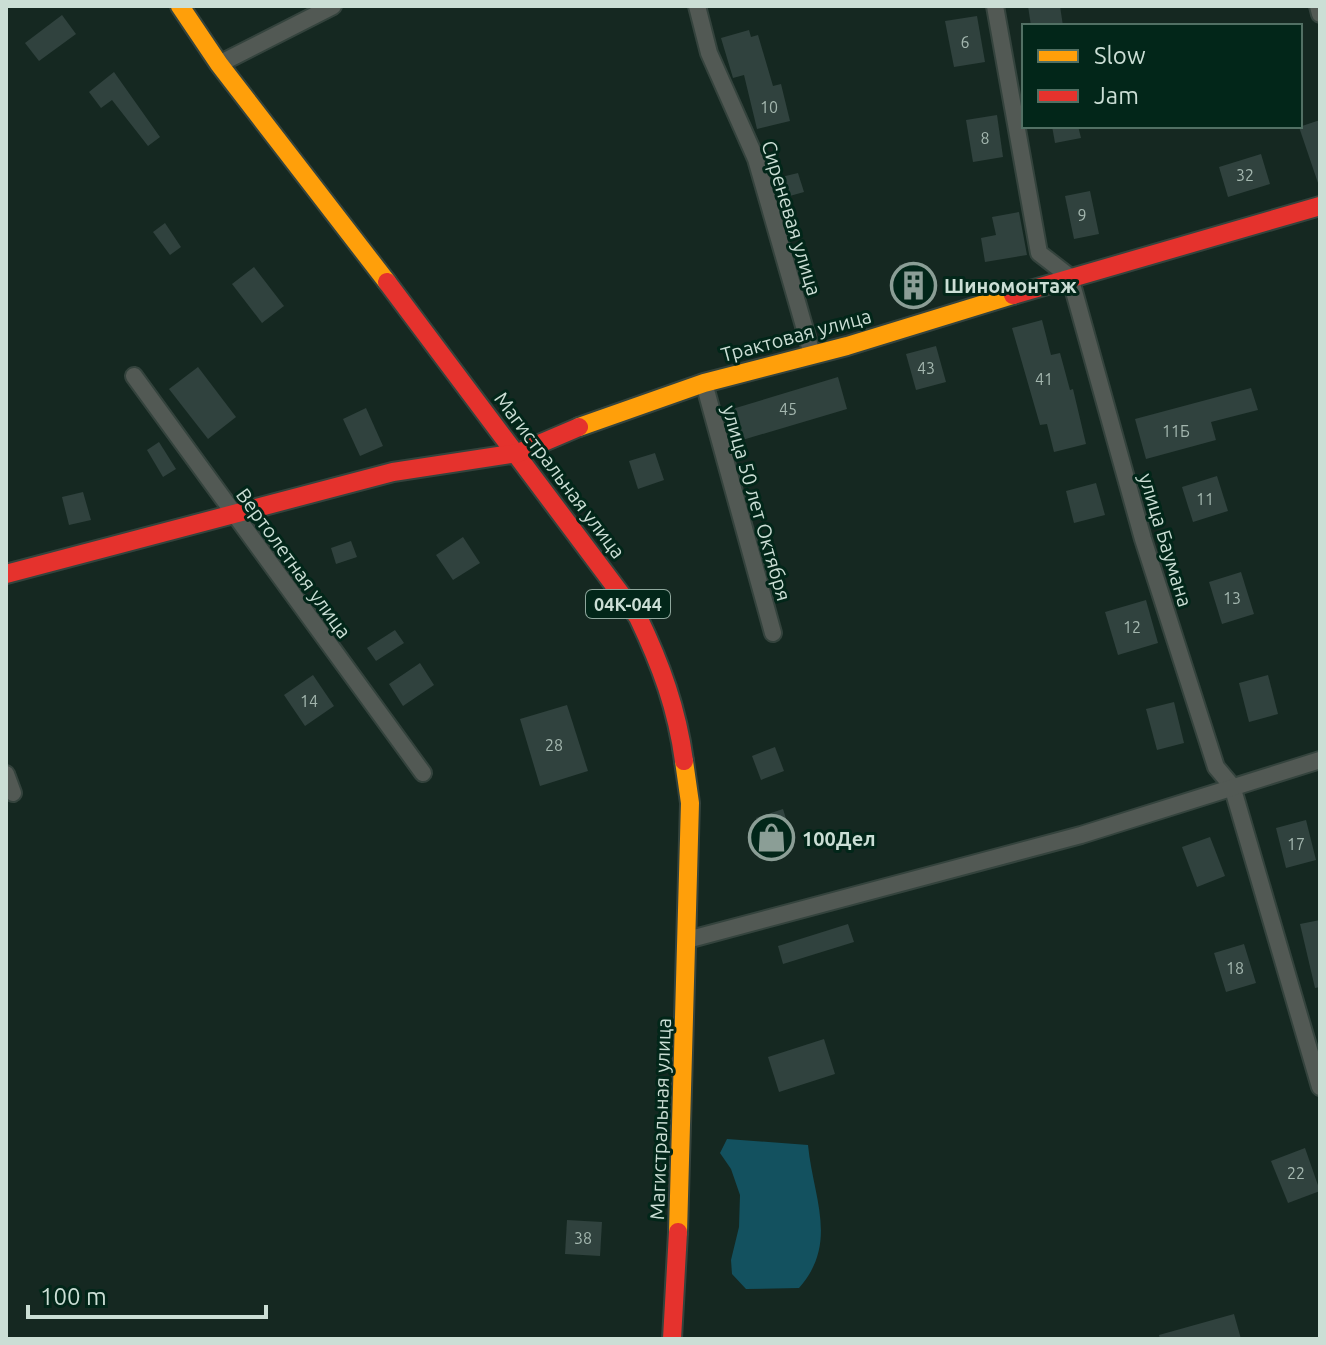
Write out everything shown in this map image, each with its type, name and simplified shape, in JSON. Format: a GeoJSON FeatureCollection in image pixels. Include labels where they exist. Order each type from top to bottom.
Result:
{"type":"FeatureCollection","features":[{"type":"Feature","properties":{"kind":"main road","name":"Магистральная улица"},"geometry":{"type":"LineString","coordinates":[[180,6],[219,64],[518,453],[638,617],[659,661],[678,716],[687,765],[683,1128],[672,1339]]}},
{"type":"Feature","properties":{"kind":"main road","name":"Трактовая улица"},"geometry":{"type":"LineString","coordinates":[[6,574],[393,472],[518,453],[611,413],[704,383],[847,346],[1070,277],[1320,206]]}},
{"type":"Feature","properties":{"kind":"street"},"geometry":{"type":"LineString","coordinates":[[219,64],[333,6]]}},
{"type":"Feature","properties":{"kind":"street","name":"Сиреневая улица"},"geometry":{"type":"LineString","coordinates":[[697,6],[709,53],[756,159],[812,354]]}},
{"type":"Feature","properties":{"kind":"street"},"geometry":{"type":"LineString","coordinates":[[995,6],[1039,253],[1070,277]]}},
{"type":"Feature","properties":{"kind":"street"},"geometry":{"type":"LineString","coordinates":[[1318,6],[1320,14]]}},
{"type":"Feature","properties":{"kind":"street","name":"улица Баумана"},"geometry":{"type":"LineString","coordinates":[[1070,277],[1143,539],[1216,767],[1232,786],[1320,1087]]}},
{"type":"Feature","properties":{"kind":"street","name":"Вертолетная улица"},"geometry":{"type":"LineString","coordinates":[[134,376],[423,773]]}},
{"type":"Feature","properties":{"kind":"street","name":"улица 50 лет Октября"},"geometry":{"type":"LineString","coordinates":[[704,383],[773,633]]}},
{"type":"Feature","properties":{"kind":"street"},"geometry":{"type":"LineString","coordinates":[[687,940],[1081,835],[1320,760]]}},
{"type":"Feature","properties":{"kind":"street"},"geometry":{"type":"LineString","coordinates":[[6,774],[13,793]]}},
{"type":"Feature","properties":{"kind":"water"},"geometry":{"type":"Polygon","coordinates":[[[727,1139],[808,1145],[821,1237],[811,1271],[799,1288],[746,1289],[732,1274],[731,1260],[739,1227],[740,1195],[731,1169],[720,1153],[727,1139]]]}},
{"type":"Feature","properties":{"kind":"building"},"geometry":{"type":"Polygon","coordinates":[[[1028,6],[1060,6],[1063,24],[1031,24],[1028,6]]]}},
{"type":"Feature","properties":{"kind":"building"},"geometry":{"type":"Polygon","coordinates":[[[62,15],[76,34],[39,61],[25,43],[62,15]]]}},
{"type":"Feature","properties":{"kind":"building"},"geometry":{"type":"Polygon","coordinates":[[[977,16],[985,62],[954,67],[945,21],[977,16]]]}},
{"type":"Feature","properties":{"kind":"building"},"geometry":{"type":"Polygon","coordinates":[[[749,30],[751,37],[758,35],[773,86],[781,84],[790,121],[757,129],[744,75],[733,78],[721,38],[749,30]]]}},
{"type":"Feature","properties":{"kind":"building"},"geometry":{"type":"Polygon","coordinates":[[[114,72],[160,137],[148,146],[112,100],[101,108],[89,92],[114,72]]]}},
{"type":"Feature","properties":{"kind":"building"},"geometry":{"type":"Polygon","coordinates":[[[997,115],[1003,157],[973,162],[966,120],[997,115]]]}},
{"type":"Feature","properties":{"kind":"building"},"geometry":{"type":"Polygon","coordinates":[[[1320,120],[1320,183],[1299,128],[1320,120]]]}},
{"type":"Feature","properties":{"kind":"building"},"geometry":{"type":"Polygon","coordinates":[[[1052,128],[1078,128],[1081,138],[1055,143],[1052,128]]]}},
{"type":"Feature","properties":{"kind":"building"},"geometry":{"type":"Polygon","coordinates":[[[1261,154],[1270,184],[1228,197],[1219,167],[1261,154]]]}},
{"type":"Feature","properties":{"kind":"building"},"geometry":{"type":"Polygon","coordinates":[[[798,173],[804,192],[779,199],[773,179],[798,173]]]}},
{"type":"Feature","properties":{"kind":"building"},"geometry":{"type":"Polygon","coordinates":[[[1090,191],[1099,234],[1074,239],[1065,196],[1090,191]]]}},
{"type":"Feature","properties":{"kind":"building"},"geometry":{"type":"Polygon","coordinates":[[[1019,212],[1027,255],[985,262],[981,238],[996,235],[992,217],[1019,212]]]}},
{"type":"Feature","properties":{"kind":"building"},"geometry":{"type":"Polygon","coordinates":[[[165,223],[181,247],[170,255],[153,232],[165,223]]]}},
{"type":"Feature","properties":{"kind":"building","name":"Шиномонтаж"},"geometry":{"type":"Polygon","coordinates":[[[912,262],[914,275],[921,273],[925,294],[905,298],[899,265],[912,262]]]}},
{"type":"Feature","properties":{"kind":"building"},"geometry":{"type":"Polygon","coordinates":[[[254,267],[284,306],[262,323],[232,284],[254,267]]]}},
{"type":"Feature","properties":{"kind":"building"},"geometry":{"type":"Polygon","coordinates":[[[1042,320],[1051,355],[1060,353],[1070,390],[1073,389],[1086,444],[1054,452],[1047,424],[1040,425],[1012,328],[1042,320]]]}},
{"type":"Feature","properties":{"kind":"building"},"geometry":{"type":"Polygon","coordinates":[[[936,346],[946,382],[916,390],[906,354],[936,346]]]}},
{"type":"Feature","properties":{"kind":"building"},"geometry":{"type":"Polygon","coordinates":[[[198,367],[236,417],[208,439],[169,389],[198,367]]]}},
{"type":"Feature","properties":{"kind":"building"},"geometry":{"type":"Polygon","coordinates":[[[838,377],[847,409],[739,441],[729,410],[838,377]]]}},
{"type":"Feature","properties":{"kind":"building"},"geometry":{"type":"Polygon","coordinates":[[[1251,388],[1258,410],[1211,422],[1216,440],[1146,459],[1135,419],[1251,388]]]}},
{"type":"Feature","properties":{"kind":"building"},"geometry":{"type":"Polygon","coordinates":[[[366,408],[383,446],[360,456],[343,419],[366,408]]]}},
{"type":"Feature","properties":{"kind":"building"},"geometry":{"type":"Polygon","coordinates":[[[159,442],[176,469],[163,477],[147,450],[159,442]]]}},
{"type":"Feature","properties":{"kind":"building"},"geometry":{"type":"Polygon","coordinates":[[[655,453],[664,480],[638,489],[629,461],[655,453]]]}},
{"type":"Feature","properties":{"kind":"building"},"geometry":{"type":"Polygon","coordinates":[[[1217,476],[1228,511],[1193,522],[1182,487],[1217,476]]]}},
{"type":"Feature","properties":{"kind":"building"},"geometry":{"type":"Polygon","coordinates":[[[1096,483],[1105,515],[1074,523],[1066,491],[1096,483]]]}},
{"type":"Feature","properties":{"kind":"building"},"geometry":{"type":"Polygon","coordinates":[[[83,492],[91,520],[69,525],[62,497],[83,492]]]}},
{"type":"Feature","properties":{"kind":"building"},"geometry":{"type":"Polygon","coordinates":[[[463,537],[480,563],[453,580],[436,555],[463,537]]]}},
{"type":"Feature","properties":{"kind":"building"},"geometry":{"type":"Polygon","coordinates":[[[351,541],[357,557],[336,564],[331,548],[351,541]]]}},
{"type":"Feature","properties":{"kind":"building"},"geometry":{"type":"Polygon","coordinates":[[[1241,572],[1254,614],[1222,624],[1209,582],[1241,572]]]}},
{"type":"Feature","properties":{"kind":"building"},"geometry":{"type":"Polygon","coordinates":[[[1146,600],[1158,643],[1118,655],[1105,612],[1146,600]]]}},
{"type":"Feature","properties":{"kind":"building"},"geometry":{"type":"Polygon","coordinates":[[[395,630],[404,643],[376,661],[367,648],[395,630]]]}},
{"type":"Feature","properties":{"kind":"building"},"geometry":{"type":"Polygon","coordinates":[[[420,663],[434,685],[403,706],[389,684],[420,663]]]}},
{"type":"Feature","properties":{"kind":"building"},"geometry":{"type":"Polygon","coordinates":[[[313,675],[334,706],[305,726],[284,695],[313,675]]]}},
{"type":"Feature","properties":{"kind":"building"},"geometry":{"type":"Polygon","coordinates":[[[1268,675],[1278,714],[1249,722],[1239,683],[1268,675]]]}},
{"type":"Feature","properties":{"kind":"building"},"geometry":{"type":"Polygon","coordinates":[[[1174,702],[1184,743],[1157,750],[1146,709],[1174,702]]]}},
{"type":"Feature","properties":{"kind":"building"},"geometry":{"type":"Polygon","coordinates":[[[567,705],[588,771],[540,786],[520,719],[567,705]]]}},
{"type":"Feature","properties":{"kind":"building"},"geometry":{"type":"Polygon","coordinates":[[[775,747],[784,771],[761,780],[752,756],[775,747]]]}},
{"type":"Feature","properties":{"kind":"building"},"geometry":{"type":"Polygon","coordinates":[[[783,809],[793,841],[766,849],[756,818],[783,809]]]}},
{"type":"Feature","properties":{"kind":"building"},"geometry":{"type":"Polygon","coordinates":[[[1306,820],[1316,860],[1286,868],[1276,828],[1306,820]]]}},
{"type":"Feature","properties":{"kind":"building"},"geometry":{"type":"Polygon","coordinates":[[[1210,837],[1225,876],[1197,887],[1182,847],[1210,837]]]}},
{"type":"Feature","properties":{"kind":"building"},"geometry":{"type":"Polygon","coordinates":[[[1320,920],[1320,987],[1315,988],[1300,924],[1320,920]]]}},
{"type":"Feature","properties":{"kind":"building"},"geometry":{"type":"Polygon","coordinates":[[[848,924],[854,942],[783,964],[778,946],[848,924]]]}},
{"type":"Feature","properties":{"kind":"building"},"geometry":{"type":"Polygon","coordinates":[[[1244,944],[1256,983],[1226,992],[1214,953],[1244,944]]]}},
{"type":"Feature","properties":{"kind":"building"},"geometry":{"type":"Polygon","coordinates":[[[824,1039],[835,1074],[779,1092],[768,1057],[824,1039]]]}},
{"type":"Feature","properties":{"kind":"building"},"geometry":{"type":"Polygon","coordinates":[[[1305,1148],[1320,1191],[1288,1203],[1271,1161],[1305,1148]]]}},
{"type":"Feature","properties":{"kind":"building"},"geometry":{"type":"Polygon","coordinates":[[[567,1220],[602,1222],[600,1256],[565,1254],[567,1220]]]}},
{"type":"Feature","properties":{"kind":"building"},"geometry":{"type":"Polygon","coordinates":[[[1234,1314],[1241,1339],[1160,1339],[1159,1335],[1234,1314]]]}},
{"type":"Feature","properties":{"kind":"traffic: slow"},"geometry":{"type":"LineString","coordinates":[[180,6],[219,64],[387,282]]}},
{"type":"Feature","properties":{"kind":"traffic: slow"},"geometry":{"type":"LineString","coordinates":[[579,427],[704,383],[847,346],[1013,295]]}},
{"type":"Feature","properties":{"kind":"traffic: slow"},"geometry":{"type":"LineString","coordinates":[[678,1232],[690,803],[684,761]]}},
{"type":"Feature","properties":{"kind":"traffic: jam"},"geometry":{"type":"LineString","coordinates":[[1013,295],[1320,206]]}},
{"type":"Feature","properties":{"kind":"traffic: jam"},"geometry":{"type":"LineString","coordinates":[[387,282],[638,617],[667,688],[684,761]]}},
{"type":"Feature","properties":{"kind":"traffic: jam"},"geometry":{"type":"LineString","coordinates":[[6,574],[393,472],[518,453],[579,427]]}},
{"type":"Feature","properties":{"kind":"traffic: jam"},"geometry":{"type":"LineString","coordinates":[[672,1339],[678,1232]]}},
{"type":"Feature","properties":{"kind":"place","name":"Шиномонтаж"},"geometry":{"type":"Point","coordinates":[913,285]}},
{"type":"Feature","properties":{"kind":"place","name":"100Дел"},"geometry":{"type":"Point","coordinates":[771,838]}}]}
